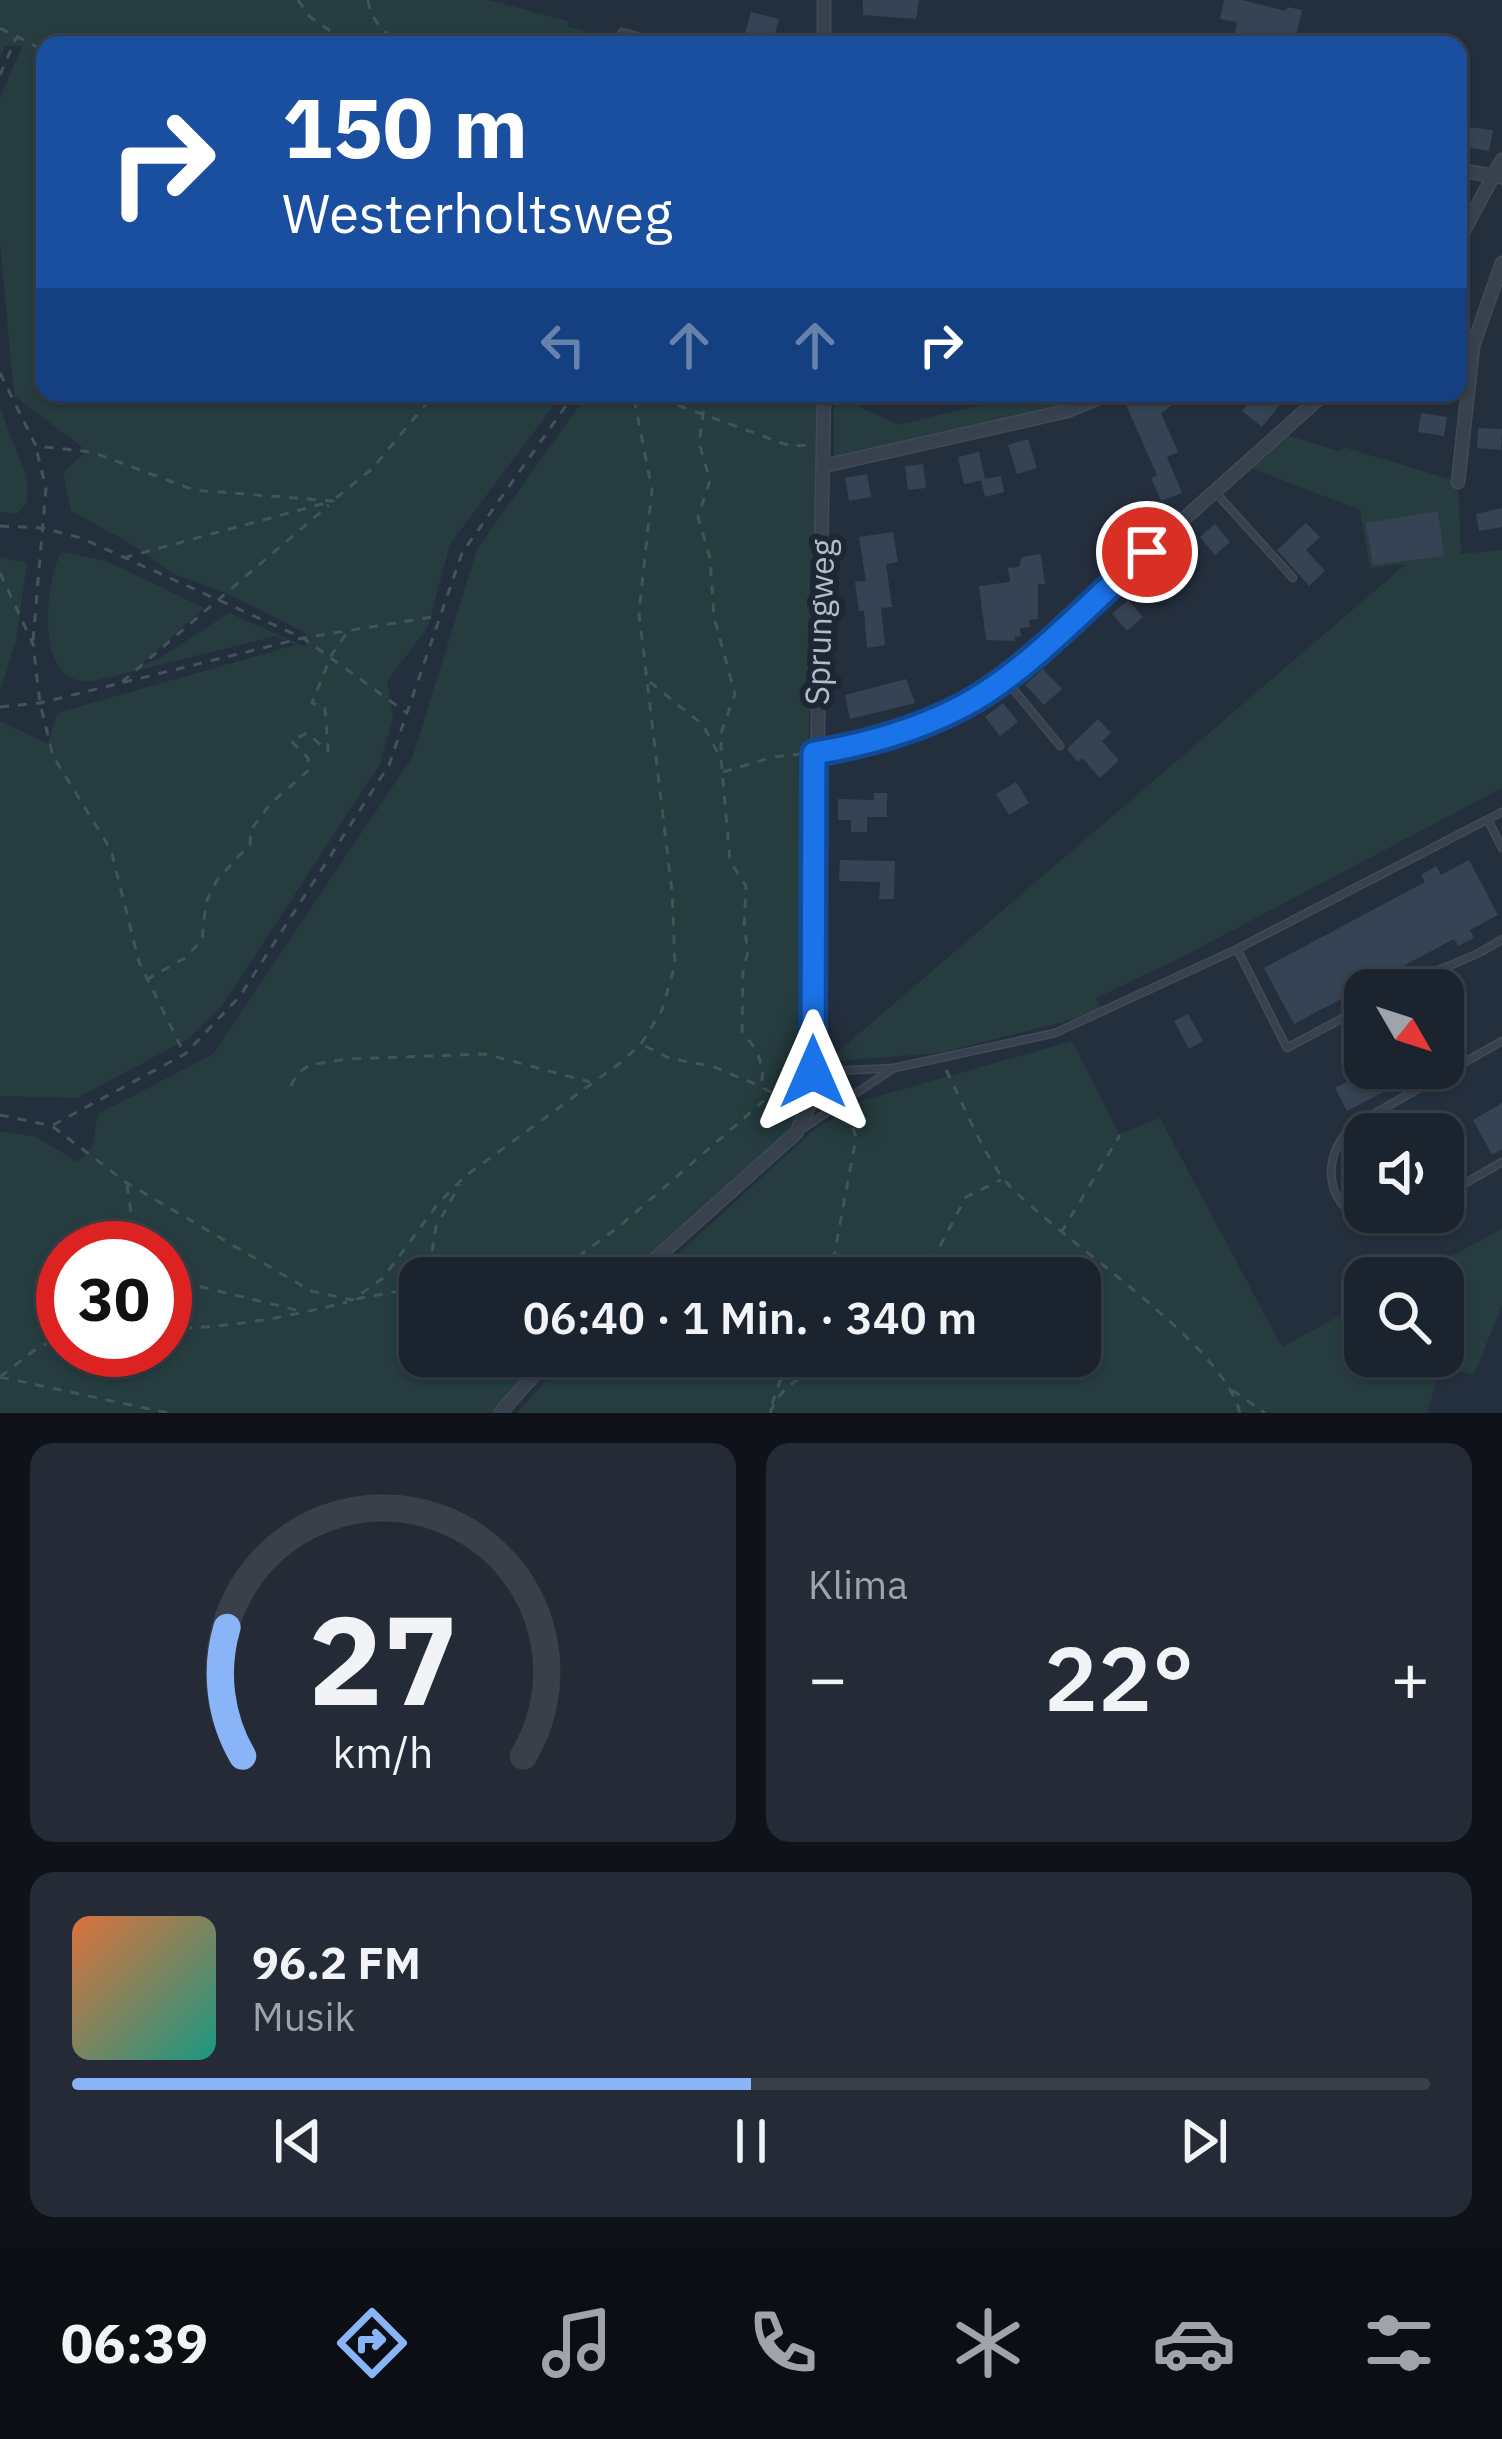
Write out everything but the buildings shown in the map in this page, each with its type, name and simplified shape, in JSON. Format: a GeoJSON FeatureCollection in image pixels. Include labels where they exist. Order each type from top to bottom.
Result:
{"type":"FeatureCollection","features":[{"type":"Feature","properties":{"kind":"street"},"geometry":{"type":"LineString","coordinates":[[824,0],[824,36]]}},
{"type":"Feature","properties":{"kind":"street"},"geometry":{"type":"LineString","coordinates":[[1467,226],[1502,160]]}},
{"type":"Feature","properties":{"kind":"street"},"geometry":{"type":"LineString","coordinates":[[1467,172],[1497,177]]}},
{"type":"Feature","properties":{"kind":"street"},"geometry":{"type":"LineString","coordinates":[[1459,482],[1473,346],[1502,263]]}},
{"type":"Feature","properties":{"kind":"street"},"geometry":{"type":"LineString","coordinates":[[1467,341],[1473,346]]}},
{"type":"Feature","properties":{"kind":"street","name":"Sprungweg"},"geometry":{"type":"LineString","coordinates":[[796,1133],[806,1118],[813,1075],[814,753],[824,402]]}},
{"type":"Feature","properties":{"kind":"street"},"geometry":{"type":"LineString","coordinates":[[824,466],[1089,402]]}},
{"type":"Feature","properties":{"kind":"street"},"geometry":{"type":"LineString","coordinates":[[814,753],[876,741],[964,706],[1004,678],[1315,402]]}},
{"type":"Feature","properties":{"kind":"street"},"geometry":{"type":"LineString","coordinates":[[657,1257],[796,1133]]}},
{"type":"Feature","properties":{"kind":"street"},"geometry":{"type":"LineString","coordinates":[[500,1413],[532,1377]]}},
{"type":"Feature","properties":{"kind":"lane"},"geometry":{"type":"LineString","coordinates":[[622,32],[636,36]]}},
{"type":"Feature","properties":{"kind":"lane"},"geometry":{"type":"LineString","coordinates":[[1214,491],[1293,578]]}},
{"type":"Feature","properties":{"kind":"lane"},"geometry":{"type":"LineString","coordinates":[[1004,678],[1060,746]]}},
{"type":"Feature","properties":{"kind":"lane"},"geometry":{"type":"LineString","coordinates":[[813,1075],[894,1069],[1055,1034],[1237,949],[1502,812]]}},
{"type":"Feature","properties":{"kind":"lane"},"geometry":{"type":"LineString","coordinates":[[1488,820],[1502,848]]}},
{"type":"Feature","properties":{"kind":"lane"},"geometry":{"type":"LineString","coordinates":[[1434,969],[1485,951],[1502,939]]}},
{"type":"Feature","properties":{"kind":"lane"},"geometry":{"type":"LineString","coordinates":[[1237,949],[1287,1048],[1344,1017]]}},
{"type":"Feature","properties":{"kind":"lane"},"geometry":{"type":"LineString","coordinates":[[1376,1113],[1502,1041]]}},
{"type":"Feature","properties":{"kind":"lane"},"geometry":{"type":"LineString","coordinates":[[796,1133],[894,1069]]}},
{"type":"Feature","properties":{"kind":"lane"},"geometry":{"type":"LineString","coordinates":[[1344,1134],[1334,1144],[1328,1165],[1331,1184],[1344,1206]]}},
{"type":"Feature","properties":{"kind":"lane"},"geometry":{"type":"LineString","coordinates":[[1464,1184],[1502,1162]]}},
{"type":"Feature","properties":{"kind":"path"},"geometry":{"type":"LineString","coordinates":[[298,0],[310,17],[338,36]]}},
{"type":"Feature","properties":{"kind":"path"},"geometry":{"type":"LineString","coordinates":[[368,0],[387,36]]}},
{"type":"Feature","properties":{"kind":"path"},"geometry":{"type":"LineString","coordinates":[[0,28],[36,46]]}},
{"type":"Feature","properties":{"kind":"path"},"geometry":{"type":"LineString","coordinates":[[0,75],[17,36]]}},
{"type":"Feature","properties":{"kind":"path"},"geometry":{"type":"LineString","coordinates":[[0,373],[36,446],[46,488],[33,644],[53,756],[111,850],[146,980],[185,1054]]}},
{"type":"Feature","properties":{"kind":"path"},"geometry":{"type":"LineString","coordinates":[[121,683],[372,469],[428,402]]}},
{"type":"Feature","properties":{"kind":"path"},"geometry":{"type":"LineString","coordinates":[[52,1126],[185,1054],[240,996],[389,765],[462,553],[568,402]]}},
{"type":"Feature","properties":{"kind":"path"},"geometry":{"type":"LineString","coordinates":[[0,1115],[52,1126],[127,1183],[310,1291],[352,1300],[382,1278],[464,1177],[641,1044],[662,1010],[675,965],[672,892],[639,613],[652,490],[635,402]]}},
{"type":"Feature","properties":{"kind":"path"},"geometry":{"type":"LineString","coordinates":[[670,402],[790,446],[824,444]]}},
{"type":"Feature","properties":{"kind":"path"},"geometry":{"type":"LineString","coordinates":[[705,402],[699,443],[710,480],[698,517],[710,558],[714,617],[735,694],[721,733],[721,758],[730,861],[746,886],[748,951],[742,972],[742,1031],[757,1051],[763,1071],[761,1087]]}},
{"type":"Feature","properties":{"kind":"path"},"geometry":{"type":"LineString","coordinates":[[36,446],[92,452],[194,490],[333,501]]}},
{"type":"Feature","properties":{"kind":"path"},"geometry":{"type":"LineString","coordinates":[[123,558],[333,501]]}},
{"type":"Feature","properties":{"kind":"path"},"geometry":{"type":"LineString","coordinates":[[0,526],[44,528],[81,538],[303,638],[409,715]]}},
{"type":"Feature","properties":{"kind":"path"},"geometry":{"type":"LineString","coordinates":[[0,573],[33,644]]}},
{"type":"Feature","properties":{"kind":"path"},"geometry":{"type":"LineString","coordinates":[[0,707],[40,703],[303,638],[441,616]]}},
{"type":"Feature","properties":{"kind":"path"},"geometry":{"type":"LineString","coordinates":[[146,980],[185,958],[202,940],[206,902],[217,880],[250,844],[251,830],[271,804],[310,769],[308,758],[291,741],[307,733],[328,751],[325,708],[312,704],[331,656],[348,631]]}},
{"type":"Feature","properties":{"kind":"path"},"geometry":{"type":"LineString","coordinates":[[650,681],[703,725],[721,758]]}},
{"type":"Feature","properties":{"kind":"path"},"geometry":{"type":"LineString","coordinates":[[723,772],[773,757],[814,753]]}},
{"type":"Feature","properties":{"kind":"path"},"geometry":{"type":"LineString","coordinates":[[641,1044],[669,1058],[714,1067],[773,1093]]}},
{"type":"Feature","properties":{"kind":"path"},"geometry":{"type":"LineString","coordinates":[[291,1086],[309,1065],[347,1059],[486,1054],[591,1082]]}},
{"type":"Feature","properties":{"kind":"path"},"geometry":{"type":"LineString","coordinates":[[941,1061],[1002,1179],[1209,1360],[1231,1389],[1265,1413]]}},
{"type":"Feature","properties":{"kind":"path"},"geometry":{"type":"LineString","coordinates":[[578,1257],[773,1093],[813,1075]]}},
{"type":"Feature","properties":{"kind":"path"},"geometry":{"type":"LineString","coordinates":[[834,1257],[856,1138],[844,1098]]}},
{"type":"Feature","properties":{"kind":"path"},"geometry":{"type":"LineString","coordinates":[[1060,1234],[1120,1135]]}},
{"type":"Feature","properties":{"kind":"path"},"geometry":{"type":"LineString","coordinates":[[435,1257],[436,1227],[464,1177]]}},
{"type":"Feature","properties":{"kind":"path"},"geometry":{"type":"LineString","coordinates":[[934,1257],[967,1197],[1002,1179]]}},
{"type":"Feature","properties":{"kind":"path"},"geometry":{"type":"LineString","coordinates":[[127,1183],[132,1221]]}},
{"type":"Feature","properties":{"kind":"path"},"geometry":{"type":"LineString","coordinates":[[192,1284],[307,1312]]}},
{"type":"Feature","properties":{"kind":"path"},"geometry":{"type":"LineString","coordinates":[[192,1328],[307,1312],[399,1291]]}},
{"type":"Feature","properties":{"kind":"path"},"geometry":{"type":"LineString","coordinates":[[0,1377],[36,1353]]}},
{"type":"Feature","properties":{"kind":"path"},"geometry":{"type":"LineString","coordinates":[[0,1377],[168,1413]]}},
{"type":"Feature","properties":{"kind":"path"},"geometry":{"type":"LineString","coordinates":[[770,1413],[782,1377]]}},
{"type":"Feature","properties":{"kind":"path"},"geometry":{"type":"LineString","coordinates":[[772,1406],[801,1377]]}},
{"type":"Feature","properties":{"kind":"path"},"geometry":{"type":"LineString","coordinates":[[1231,1389],[1240,1411],[1256,1409]]}},
{"type":"Feature","properties":{"kind":"green space"},"geometry":{"type":"Polygon","coordinates":[[[0,0],[489,0],[568,21],[568,27],[604,36],[36,36],[36,402],[556,402],[450,544],[428,627],[387,681],[393,717],[380,764],[222,1006],[188,1039],[77,1098],[0,1096],[0,721],[48,744],[57,713],[295,645],[275,636],[94,681],[74,679],[62,670],[49,639],[49,600],[61,552],[107,561],[204,608],[140,666],[229,613],[306,647],[306,633],[219,590],[175,575],[71,511],[63,472],[87,451],[14,396],[0,242],[0,98],[22,46],[5,46],[0,56],[0,0]]]}},
{"type":"Feature","properties":{"kind":"green space"},"geometry":{"type":"Polygon","coordinates":[[[582,402],[819,402],[808,750],[806,1064],[788,1067],[787,1079],[806,1076],[802,1117],[762,1160],[650,1257],[399,1257],[399,1377],[523,1377],[491,1413],[0,1413],[0,1131],[36,1137],[78,1162],[92,1147],[98,1114],[213,1054],[413,756],[477,549],[582,402]]]}},
{"type":"Feature","properties":{"kind":"green space"},"geometry":{"type":"Polygon","coordinates":[[[834,402],[861,402],[862,408],[898,425],[992,402],[1070,402],[1052,410],[834,459],[834,402]]]}},
{"type":"Feature","properties":{"kind":"green space"},"geometry":{"type":"Polygon","coordinates":[[[0,408],[27,477],[27,502],[17,514],[0,512],[0,408]]]}},
{"type":"Feature","properties":{"kind":"green space"},"geometry":{"type":"Polygon","coordinates":[[[1280,433],[1458,482],[1461,554],[1502,550],[1502,788],[1096,998],[1102,1012],[939,1053],[826,1062],[1406,564],[1370,568],[1360,510],[1243,465],[1280,433]]]}},
{"type":"Feature","properties":{"kind":"green space"},"geometry":{"type":"Polygon","coordinates":[[[0,557],[27,563],[16,641],[0,691],[0,557]]]}},
{"type":"Feature","properties":{"kind":"green space"},"geometry":{"type":"Polygon","coordinates":[[[1072,1041],[1119,1134],[1160,1118],[1282,1347],[1344,1313],[1344,1377],[1438,1377],[1427,1413],[517,1413],[549,1377],[1101,1377],[1101,1257],[675,1257],[815,1129],[861,1101],[1072,1041]]]}},
{"type":"Feature","properties":{"kind":"green space"},"geometry":{"type":"Polygon","coordinates":[[[1502,1229],[1502,1305],[1474,1375],[1464,1372],[1464,1257],[1449,1257],[1502,1229]]]}},
{"type":"Feature","properties":{"kind":"route"},"geometry":{"type":"LineString","coordinates":[[813,1072],[814,753],[876,741],[964,706],[1007,677],[1147,552]]}}]}
